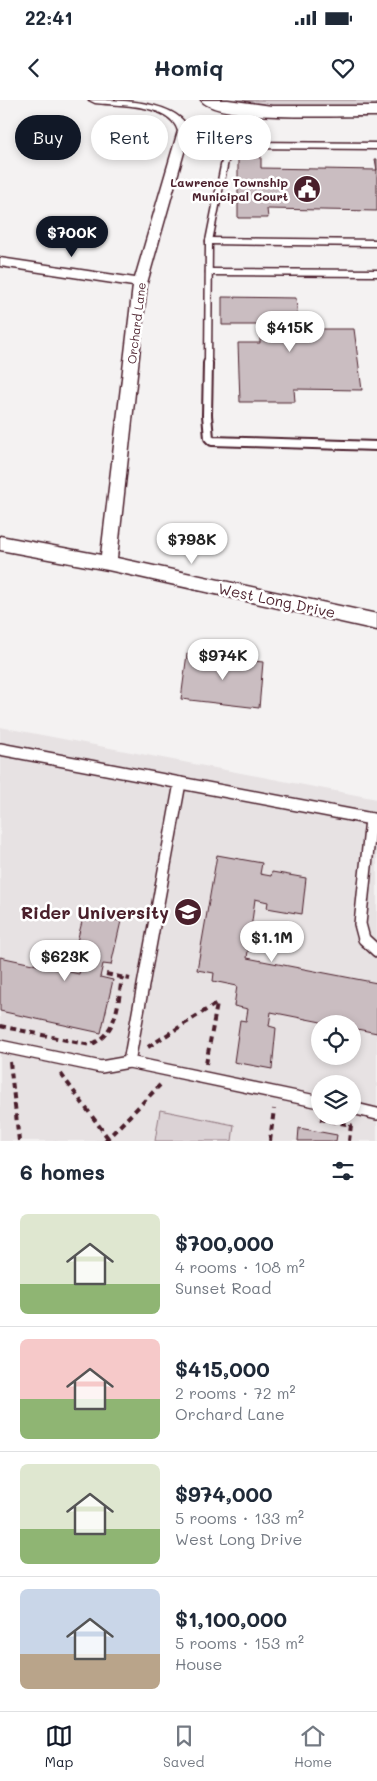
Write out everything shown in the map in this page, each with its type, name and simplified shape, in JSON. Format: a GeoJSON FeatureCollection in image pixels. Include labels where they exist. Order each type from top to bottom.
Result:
{"type":"FeatureCollection","features":[{"type":"Feature","properties":{"kind":"highway"},"geometry":{"type":"LineString","coordinates":[[210,100],[236,108],[274,112],[377,112]]}},
{"type":"Feature","properties":{"kind":"street","name":"Orchard Lane"},"geometry":{"type":"LineString","coordinates":[[95,100],[153,107],[173,113],[180,118],[184,125],[184,131],[140,283],[108,563]]}},
{"type":"Feature","properties":{"kind":"street"},"geometry":{"type":"LineString","coordinates":[[0,262],[140,283]]}},
{"type":"Feature","properties":{"kind":"street","name":"West Long Drive"},"geometry":{"type":"LineString","coordinates":[[0,543],[108,563],[377,622]]}},
{"type":"Feature","properties":{"kind":"lane"},"geometry":{"type":"LineString","coordinates":[[377,146],[240,145],[232,148],[225,162],[209,241],[207,299],[209,438],[212,441],[377,446]]}},
{"type":"Feature","properties":{"kind":"lane"},"geometry":{"type":"LineString","coordinates":[[209,241],[377,243]]}},
{"type":"Feature","properties":{"kind":"lane"},"geometry":{"type":"LineString","coordinates":[[209,272],[377,273]]}},
{"type":"Feature","properties":{"kind":"lane"},"geometry":{"type":"LineString","coordinates":[[0,749],[374,820],[360,924],[364,939],[377,951]]}},
{"type":"Feature","properties":{"kind":"lane"},"geometry":{"type":"LineString","coordinates":[[129,1062],[180,783]]}},
{"type":"Feature","properties":{"kind":"lane"},"geometry":{"type":"LineString","coordinates":[[4,1047],[100,1067],[129,1062],[311,1100]]}},
{"type":"Feature","properties":{"kind":"lane"},"geometry":{"type":"LineString","coordinates":[[361,1110],[377,1114]]}},
{"type":"Feature","properties":{"kind":"path"},"geometry":{"type":"LineString","coordinates":[[106,974],[144,981]]}},
{"type":"Feature","properties":{"kind":"path"},"geometry":{"type":"LineString","coordinates":[[0,1026],[90,1045],[99,1043],[110,1031],[115,1016],[122,977]]}},
{"type":"Feature","properties":{"kind":"path"},"geometry":{"type":"LineString","coordinates":[[129,1062],[152,1044],[217,1003],[204,1077]]}},
{"type":"Feature","properties":{"kind":"path"},"geometry":{"type":"LineString","coordinates":[[4,1047],[19,1141]]}},
{"type":"Feature","properties":{"kind":"path"},"geometry":{"type":"LineString","coordinates":[[46,1055],[107,1139],[158,1085]]}},
{"type":"Feature","properties":{"kind":"path"},"geometry":{"type":"LineString","coordinates":[[270,1141],[274,1109]]}},
{"type":"Feature","properties":{"kind":"path"},"geometry":{"type":"LineString","coordinates":[[349,1141],[350,1125]]}},
{"type":"Feature","properties":{"kind":"shaded area"},"geometry":{"type":"Polygon","coordinates":[[[235,100],[377,100],[377,106],[260,106],[235,100]]]}},
{"type":"Feature","properties":{"kind":"shaded area","name":"Rider University"},"geometry":{"type":"Polygon","coordinates":[[[0,727],[377,799],[377,1141],[0,1141],[0,727]]]}},
{"type":"Feature","properties":{"kind":"shaded area"},"geometry":{"type":"Polygon","coordinates":[[[160,1110],[234,1125],[232,1141],[155,1141],[160,1110]]]}},
{"type":"Feature","properties":{"kind":"building","name":"Lawrence Township Municipal Court"},"geometry":{"type":"Polygon","coordinates":[[[238,160],[261,160],[261,168],[377,170],[377,211],[267,209],[268,218],[238,218],[238,160]]]}},
{"type":"Feature","properties":{"kind":"building"},"geometry":{"type":"Polygon","coordinates":[[[222,297],[296,298],[299,329],[354,329],[362,390],[294,389],[295,402],[240,402],[238,343],[260,343],[260,335],[287,335],[286,325],[222,325],[222,297]]]}},
{"type":"Feature","properties":{"kind":"building"},"geometry":{"type":"Polygon","coordinates":[[[187,654],[263,662],[259,708],[181,699],[187,654]]]}},
{"type":"Feature","properties":{"kind":"building"},"geometry":{"type":"Polygon","coordinates":[[[217,855],[262,863],[260,874],[271,876],[272,872],[306,878],[302,914],[267,908],[268,902],[255,899],[247,958],[377,983],[377,1033],[361,1030],[361,1015],[311,1015],[311,1020],[271,1012],[269,1026],[276,1028],[272,1069],[234,1062],[240,1020],[246,1021],[248,1009],[234,1006],[237,986],[213,981],[214,973],[197,970],[217,855]]]}},
{"type":"Feature","properties":{"kind":"building"},"geometry":{"type":"Polygon","coordinates":[[[84,914],[121,921],[111,965],[103,964],[100,977],[113,980],[101,1033],[0,1011],[0,957],[79,974],[82,959],[73,957],[84,914]]]}},
{"type":"Feature","properties":{"kind":"building"},"geometry":{"type":"Polygon","coordinates":[[[299,1128],[337,1135],[336,1141],[298,1141],[299,1128]]]}},
{"type":"Feature","properties":{"kind":"place","name":"Lawrence Township Municipal Court"},"geometry":{"type":"Point","coordinates":[307,189]}},
{"type":"Feature","properties":{"kind":"place","name":"Rider University"},"geometry":{"type":"Point","coordinates":[188,912]}}]}
